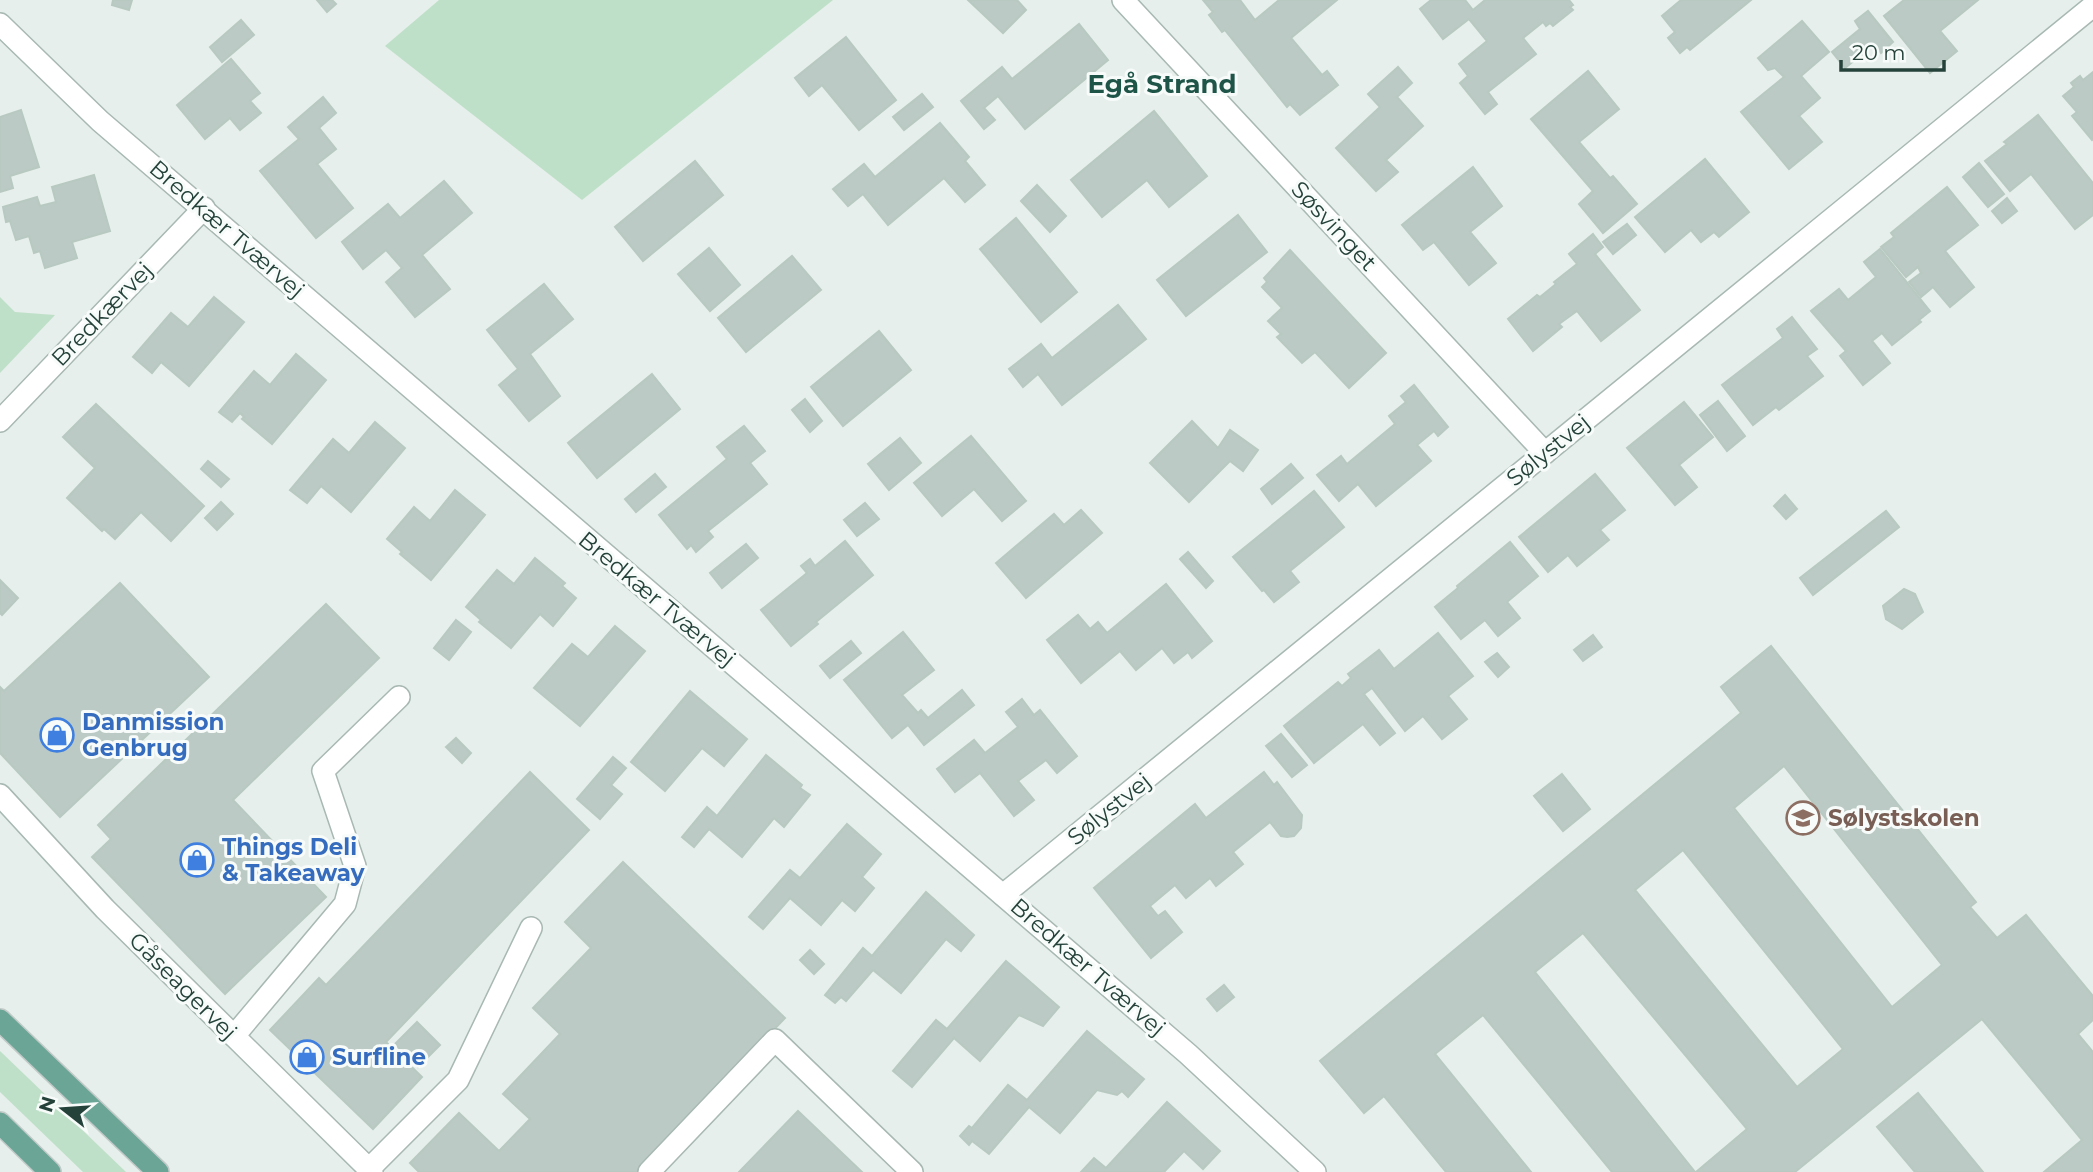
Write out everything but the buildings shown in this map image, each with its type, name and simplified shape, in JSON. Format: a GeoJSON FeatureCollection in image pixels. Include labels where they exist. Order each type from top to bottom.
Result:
{"type":"FeatureCollection","features":[{"type":"Feature","properties":{"kind":"main road"},"geometry":{"type":"LineString","coordinates":[[0,1020],[158,1172]]}},
{"type":"Feature","properties":{"kind":"main road"},"geometry":{"type":"LineString","coordinates":[[0,1123],[50,1172]]}},
{"type":"Feature","properties":{"kind":"street","name":"Søsvinget"},"geometry":{"type":"LineString","coordinates":[[1122,0],[1545,453]]}},
{"type":"Feature","properties":{"kind":"street","name":"Sølystvej"},"geometry":{"type":"LineString","coordinates":[[1003,895],[1545,453],[2082,7]]}},
{"type":"Feature","properties":{"kind":"street","name":"Bredkær Tværvej"},"geometry":{"type":"LineString","coordinates":[[0,24],[100,121],[1188,1054],[1315,1172]]}},
{"type":"Feature","properties":{"kind":"street","name":"Bredkærvej"},"geometry":{"type":"LineString","coordinates":[[0,421],[204,208]]}},
{"type":"Feature","properties":{"kind":"street"},"geometry":{"type":"LineString","coordinates":[[234,1036],[345,904],[355,866],[323,771],[399,697]]}},
{"type":"Feature","properties":{"kind":"street","name":"Gåseagervej"},"geometry":{"type":"LineString","coordinates":[[0,795],[105,909],[371,1170]]}},
{"type":"Feature","properties":{"kind":"street"},"geometry":{"type":"LineString","coordinates":[[371,1170],[458,1080],[531,928]]}},
{"type":"Feature","properties":{"kind":"street"},"geometry":{"type":"LineString","coordinates":[[649,1172],[775,1040],[912,1172]]}},
{"type":"Feature","properties":{"kind":"green space"},"geometry":{"type":"Polygon","coordinates":[[[439,0],[833,0],[582,200],[385,46],[439,0]]]}},
{"type":"Feature","properties":{"kind":"green space"},"geometry":{"type":"Polygon","coordinates":[[[0,297],[15,312],[55,315],[0,373],[0,297]]]}},
{"type":"Feature","properties":{"kind":"green space"},"geometry":{"type":"Polygon","coordinates":[[[0,1051],[126,1172],[83,1172],[0,1092],[0,1051]]]}},
{"type":"Feature","properties":{"kind":"place","name":"Danmission Genbrug"},"geometry":{"type":"Point","coordinates":[57,735]}},
{"type":"Feature","properties":{"kind":"place","name":"Sølystskolen"},"geometry":{"type":"Point","coordinates":[1803,818]}},
{"type":"Feature","properties":{"kind":"place","name":"Things Deli & Takeaway"},"geometry":{"type":"Point","coordinates":[197,860]}},
{"type":"Feature","properties":{"kind":"place","name":"Surfline"},"geometry":{"type":"Point","coordinates":[307,1057]}},
{"type":"Feature","properties":{"kind":"district","name":"Egå Strand"},"geometry":{"type":"Point","coordinates":[1162,84]}}]}
